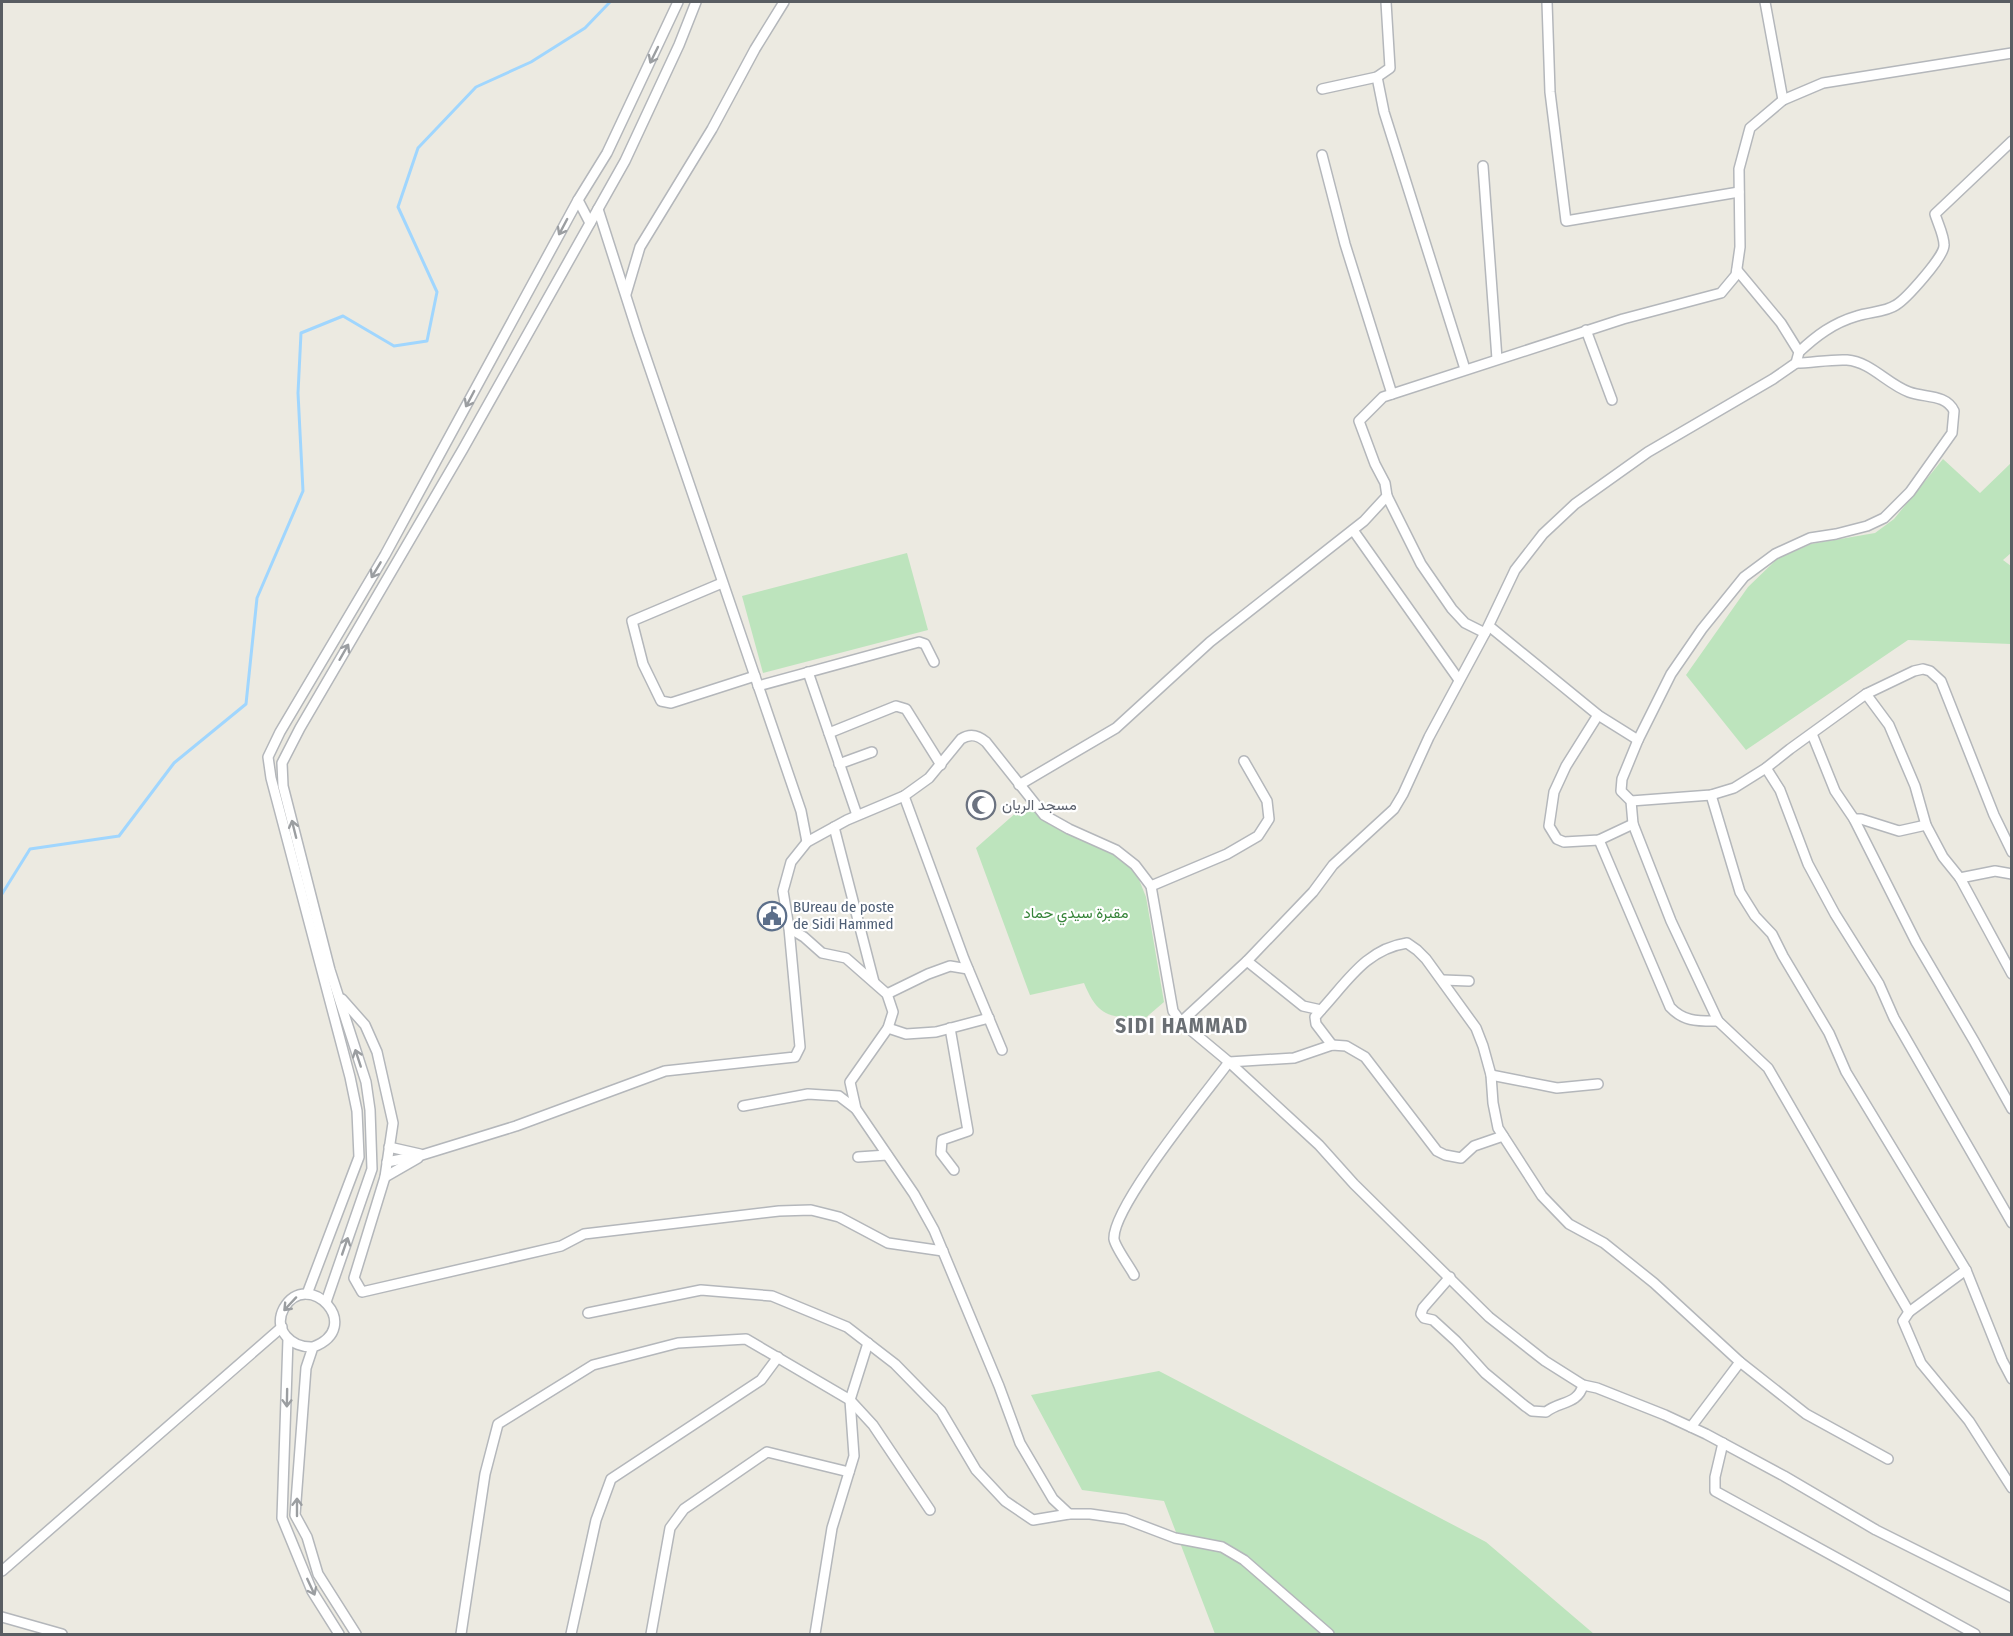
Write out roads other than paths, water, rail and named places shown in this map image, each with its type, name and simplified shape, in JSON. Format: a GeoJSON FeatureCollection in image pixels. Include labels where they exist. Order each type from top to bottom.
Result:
{"type":"FeatureCollection","features":[{"type":"Feature","properties":{"kind":"street"},"geometry":{"type":"LineString","coordinates":[[307,1294],[359,1158],[357,1111],[271,778],[268,757],[280,732],[385,555],[578,200],[607,153],[678,2]]}},
{"type":"Feature","properties":{"kind":"street"},"geometry":{"type":"LineString","coordinates":[[326,1302],[372,1169],[370,1110],[366,1082],[338,995],[284,786],[282,762],[463,449],[625,161],[679,45],[696,2]]}},
{"type":"Feature","properties":{"kind":"street"},"geometry":{"type":"LineString","coordinates":[[626,295],[640,247],[712,129],[755,49],[784,2]]}},
{"type":"Feature","properties":{"kind":"street"},"geometry":{"type":"LineString","coordinates":[[1322,89],[1377,77],[1390,68],[1386,2]]}},
{"type":"Feature","properties":{"kind":"street"},"geometry":{"type":"LineString","coordinates":[[1547,2],[1550,92],[1566,221],[1739,192]]}},
{"type":"Feature","properties":{"kind":"street"},"geometry":{"type":"LineString","coordinates":[[1765,2],[1784,100]]}},
{"type":"Feature","properties":{"kind":"street"},"geometry":{"type":"LineString","coordinates":[[1638,740],[1598,715],[1487,629],[1465,623],[1452,609],[1421,564],[1388,496],[1385,483],[1375,464],[1359,421],[1383,397],[1586,330],[1721,293],[1736,275],[1737,270],[1740,247],[1739,169],[1750,128],[1784,100],[1823,83],[2012,53]]}},
{"type":"Feature","properties":{"kind":"street"},"geometry":{"type":"LineString","coordinates":[[1377,77],[1384,112],[1465,369]]}},
{"type":"Feature","properties":{"kind":"street"},"geometry":{"type":"LineString","coordinates":[[1796,363],[1799,352],[1817,335],[1834,325],[1854,317],[1890,308],[1901,302],[1943,252],[1944,242],[1935,214],[2012,141]]}},
{"type":"Feature","properties":{"kind":"street"},"geometry":{"type":"LineString","coordinates":[[1322,155],[1346,244],[1392,394]]}},
{"type":"Feature","properties":{"kind":"street"},"geometry":{"type":"LineString","coordinates":[[1484,166],[1497,359]]}},
{"type":"Feature","properties":{"kind":"street"},"geometry":{"type":"LineString","coordinates":[[578,200],[590,223]]}},
{"type":"Feature","properties":{"kind":"street"},"geometry":{"type":"LineString","coordinates":[[598,209],[801,812],[807,842]]}},
{"type":"Feature","properties":{"kind":"street"},"geometry":{"type":"LineString","coordinates":[[1737,270],[1781,323],[1799,352]]}},
{"type":"Feature","properties":{"kind":"street"},"geometry":{"type":"LineString","coordinates":[[1586,330],[1612,400]]}},
{"type":"Feature","properties":{"kind":"street"},"geometry":{"type":"LineString","coordinates":[[1181,1022],[1247,961],[1313,892],[1334,865],[1394,809],[1515,570],[1543,534],[1575,504],[1648,452],[1773,379],[1796,363],[1848,360],[1857,362],[1899,388],[1946,401],[1954,411],[1952,433],[1910,492],[1884,518],[1867,526],[1810,538],[1775,554],[1744,577],[1702,629],[1671,674],[1638,740],[1622,779],[1621,792],[1631,801],[1633,824],[1671,921],[1718,1021],[1768,1068],[1909,1312]]}},
{"type":"Feature","properties":{"kind":"street"},"geometry":{"type":"LineString","coordinates":[[1019,785],[1116,728],[1210,642],[1353,530],[1388,496]]}},
{"type":"Feature","properties":{"kind":"street"},"geometry":{"type":"LineString","coordinates":[[1353,530],[1460,680]]}},
{"type":"Feature","properties":{"kind":"street"},"geometry":{"type":"LineString","coordinates":[[723,583],[632,621],[643,664],[661,701],[671,704],[755,676]]}},
{"type":"Feature","properties":{"kind":"street"},"geometry":{"type":"LineString","coordinates":[[758,686],[919,642],[925,644],[934,662]]}},
{"type":"Feature","properties":{"kind":"street"},"geometry":{"type":"LineString","coordinates":[[1631,801],[1712,795],[1734,788],[1766,768],[1866,694],[1923,669],[1937,675],[1941,681],[1994,815],[2012,852]]}},
{"type":"Feature","properties":{"kind":"street"},"geometry":{"type":"LineString","coordinates":[[808,672],[857,815]]}},
{"type":"Feature","properties":{"kind":"street"},"geometry":{"type":"LineString","coordinates":[[314,676],[317,699]]}},
{"type":"Feature","properties":{"kind":"street"},"geometry":{"type":"LineString","coordinates":[[1866,694],[1889,725],[1915,786],[1926,825],[1942,858],[1959,878],[2012,974]]}},
{"type":"Feature","properties":{"kind":"street"},"geometry":{"type":"LineString","coordinates":[[829,733],[901,706],[906,709],[941,765]]}},
{"type":"Feature","properties":{"kind":"street"},"geometry":{"type":"LineString","coordinates":[[1598,715],[1566,765],[1554,792],[1549,826],[1557,839],[1564,842],[1599,840],[1633,824]]}},
{"type":"Feature","properties":{"kind":"street"},"geometry":{"type":"LineString","coordinates":[[1812,734],[1835,791],[1854,819],[1916,942],[2012,1108]]}},
{"type":"Feature","properties":{"kind":"street"},"geometry":{"type":"LineString","coordinates":[[387,1162],[422,1155],[516,1126],[665,1071],[795,1057],[800,1047],[789,928],[783,891],[791,862],[807,842],[857,815],[904,796],[929,778],[961,739],[968,735],[978,736],[1003,761],[1019,785],[1048,818],[1116,850],[1135,865],[1152,886],[1173,1011],[1181,1022],[1229,1062],[1319,1145],[1354,1184],[1489,1317],[1545,1362],[1583,1386],[1597,1388],[1691,1427],[1784,1476],[1876,1530],[2012,1598]]}},
{"type":"Feature","properties":{"kind":"street"},"geometry":{"type":"LineString","coordinates":[[839,764],[872,752]]}},
{"type":"Feature","properties":{"kind":"street"},"geometry":{"type":"LineString","coordinates":[[1152,886],[1227,854],[1258,836],[1269,819],[1267,801],[1245,761]]}},
{"type":"Feature","properties":{"kind":"street"},"geometry":{"type":"LineString","coordinates":[[1766,768],[1780,790],[1808,864],[1835,914],[1879,984],[1894,1018],[2012,1223]]}},
{"type":"Feature","properties":{"kind":"street"},"geometry":{"type":"LineString","coordinates":[[1712,795],[1740,892],[1755,916],[1772,934],[1828,1033],[1846,1072],[1966,1270],[2001,1360],[2012,1379]]}},
{"type":"Feature","properties":{"kind":"street"},"geometry":{"type":"LineString","coordinates":[[904,796],[968,969],[1002,1050]]}},
{"type":"Feature","properties":{"kind":"street"},"geometry":{"type":"LineString","coordinates":[[1854,819],[1861,819],[1899,831],[1926,825]]}},
{"type":"Feature","properties":{"kind":"street"},"geometry":{"type":"LineString","coordinates":[[834,827],[874,982]]}},
{"type":"Feature","properties":{"kind":"street"},"geometry":{"type":"LineString","coordinates":[[1599,840],[1670,1007],[1679,1016],[1695,1022],[1718,1021]]}},
{"type":"Feature","properties":{"kind":"street"},"geometry":{"type":"LineString","coordinates":[[1959,878],[1995,871],[2012,874]]}},
{"type":"Feature","properties":{"kind":"street"},"geometry":{"type":"LineString","coordinates":[[789,928],[804,937],[822,953],[846,958],[887,994],[893,1012],[888,1028],[839,1096]]}},
{"type":"Feature","properties":{"kind":"street"},"geometry":{"type":"LineString","coordinates":[[1332,1046],[1316,1024],[1315,1017],[1360,965],[1373,955],[1395,945],[1407,943],[1418,950],[1443,980],[1476,1028],[1484,1046],[1491,1075],[1498,1128],[1542,1196],[1569,1224],[1604,1243],[1654,1283],[1740,1362],[1806,1414],[1888,1459]]}},
{"type":"Feature","properties":{"kind":"street"},"geometry":{"type":"LineString","coordinates":[[1247,961],[1303,1006],[1322,1010]]}},
{"type":"Feature","properties":{"kind":"street"},"geometry":{"type":"LineString","coordinates":[[887,994],[950,966],[968,969]]}},
{"type":"Feature","properties":{"kind":"street"},"geometry":{"type":"LineString","coordinates":[[1443,980],[1469,981]]}},
{"type":"Feature","properties":{"kind":"street"},"geometry":{"type":"LineString","coordinates":[[338,995],[365,1025],[376,1052],[393,1123],[385,1177],[354,1278],[362,1292],[561,1246],[584,1234],[779,1211],[811,1210],[839,1217],[888,1243],[943,1251]]}},
{"type":"Feature","properties":{"kind":"street"},"geometry":{"type":"LineString","coordinates":[[888,1028],[906,1034],[936,1032],[989,1018]]}},
{"type":"Feature","properties":{"kind":"street"},"geometry":{"type":"LineString","coordinates":[[950,1028],[968,1131],[942,1140],[941,1153],[954,1170]]}},
{"type":"Feature","properties":{"kind":"street"},"geometry":{"type":"LineString","coordinates":[[1134,1275],[1114,1240],[1116,1223],[1132,1193],[1229,1062],[1293,1058],[1332,1046],[1346,1046],[1365,1057],[1437,1151],[1461,1158],[1474,1146],[1503,1136]]}},
{"type":"Feature","properties":{"kind":"street"},"geometry":{"type":"LineString","coordinates":[[1491,1075],[1557,1088],[1598,1084]]}},
{"type":"Feature","properties":{"kind":"street"},"geometry":{"type":"LineString","coordinates":[[850,1082],[856,1109]]}},
{"type":"Feature","properties":{"kind":"street"},"geometry":{"type":"LineString","coordinates":[[743,1106],[808,1094],[839,1096],[856,1109],[914,1194],[943,1251],[1020,1443],[1053,1499],[1069,1514]]}},
{"type":"Feature","properties":{"kind":"street"},"geometry":{"type":"LineString","coordinates":[[389,1147],[422,1155]]}},
{"type":"Feature","properties":{"kind":"street"},"geometry":{"type":"LineString","coordinates":[[385,1177],[422,1155]]}},
{"type":"Feature","properties":{"kind":"street"},"geometry":{"type":"LineString","coordinates":[[858,1157],[887,1155]]}},
{"type":"Feature","properties":{"kind":"street"},"geometry":{"type":"LineString","coordinates":[[1966,1270],[1909,1312],[1903,1321],[1921,1363],[1969,1421],[2012,1488]]}},
{"type":"Feature","properties":{"kind":"street"},"geometry":{"type":"LineString","coordinates":[[1450,1277],[1423,1308],[1421,1314],[1424,1318],[1433,1320],[1485,1373],[1525,1406],[1532,1411],[1546,1412],[1551,1407],[1576,1399],[1583,1386]]}},
{"type":"Feature","properties":{"kind":"street"},"geometry":{"type":"LineString","coordinates":[[588,1313],[701,1290],[772,1296],[847,1327],[895,1364],[941,1411],[976,1470],[1005,1501],[1033,1520],[1069,1514],[1090,1514],[1125,1519],[1175,1538],[1222,1547],[1253,1567],[1329,1635]]}},
{"type":"Feature","properties":{"kind":"street"},"geometry":{"type":"LineString","coordinates":[[307,1294],[326,1302],[333,1312],[333,1330],[322,1344],[304,1347],[295,1345],[288,1339],[282,1328],[281,1316],[285,1308],[297,1296],[307,1294]]}},
{"type":"Feature","properties":{"kind":"street"},"geometry":{"type":"LineString","coordinates":[[2,1571],[282,1328]]}},
{"type":"Feature","properties":{"kind":"street"},"geometry":{"type":"LineString","coordinates":[[288,1339],[282,1518],[312,1591],[339,1635]]}},
{"type":"Feature","properties":{"kind":"street"},"geometry":{"type":"LineString","coordinates":[[461,1635],[485,1474],[498,1424],[593,1365],[678,1343],[746,1339],[850,1400],[873,1425],[930,1510]]}},
{"type":"Feature","properties":{"kind":"street"},"geometry":{"type":"LineString","coordinates":[[815,1635],[832,1528],[854,1456],[850,1400],[867,1343]]}},
{"type":"Feature","properties":{"kind":"street"},"geometry":{"type":"LineString","coordinates":[[313,1347],[306,1368],[295,1515],[307,1537],[318,1574],[356,1635]]}},
{"type":"Feature","properties":{"kind":"street"},"geometry":{"type":"LineString","coordinates":[[571,1635],[596,1520],[611,1479],[761,1380],[778,1357]]}},
{"type":"Feature","properties":{"kind":"street"},"geometry":{"type":"LineString","coordinates":[[1691,1427],[1740,1362]]}},
{"type":"Feature","properties":{"kind":"street"},"geometry":{"type":"LineString","coordinates":[[1723,1443],[1715,1478],[1715,1491],[1975,1635]]}},
{"type":"Feature","properties":{"kind":"street"},"geometry":{"type":"LineString","coordinates":[[651,1635],[670,1528],[684,1509],[767,1452],[849,1473]]}},
{"type":"Feature","properties":{"kind":"street"},"geometry":{"type":"LineString","coordinates":[[2,1617],[62,1635]]}},
{"type":"Feature","properties":{"kind":"waterway"},"geometry":{"type":"LineString","coordinates":[[2,894],[30,849],[119,836],[174,763],[246,704],[257,598],[303,491],[298,393],[301,333],[343,316],[394,346],[427,341],[437,292],[398,207],[418,148],[476,87],[531,62],[585,28],[610,2]]}},
{"type":"Feature","properties":{"kind":"place","name":"مسجد الريان"},"geometry":{"type":"Point","coordinates":[981,805]}},
{"type":"Feature","properties":{"kind":"place","name":"BUreau de poste de Sidi Hammed"},"geometry":{"type":"Point","coordinates":[772,916]}},
{"type":"Feature","properties":{"kind":"district","name":"SIDI HAMMAD"},"geometry":{"type":"Point","coordinates":[1182,1026]}},
{"type":"Feature","properties":{"kind":"park label","name":"مقبرة سيدي حماد"},"geometry":{"type":"Point","coordinates":[1076,913]}}]}
